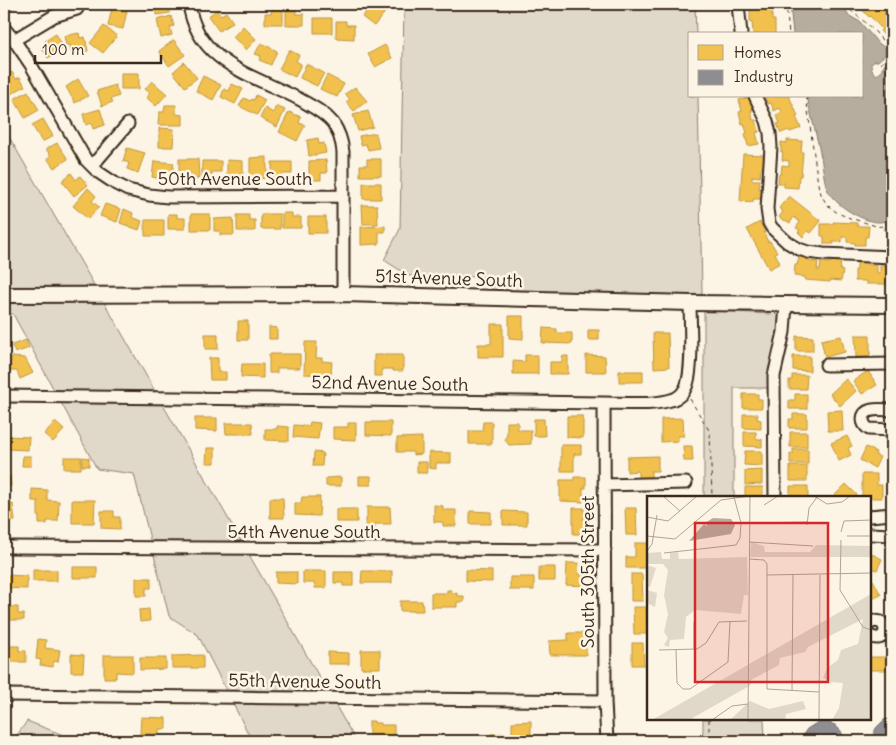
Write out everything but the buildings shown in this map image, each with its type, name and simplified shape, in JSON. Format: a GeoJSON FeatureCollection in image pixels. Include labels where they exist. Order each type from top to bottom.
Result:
{"type":"FeatureCollection","features":[{"type":"Feature","properties":{"kind":"main road","name":"51st Avenue South"},"geometry":{"type":"LineString","coordinates":[[4,295],[343,294],[690,303],[892,305]]}},
{"type":"Feature","properties":{"kind":"street"},"geometry":{"type":"LineString","coordinates":[[189,4],[196,30],[216,56],[232,67],[316,108],[334,124],[342,146],[343,294]]}},
{"type":"Feature","properties":{"kind":"street"},"geometry":{"type":"LineString","coordinates":[[738,4],[740,32]]}},
{"type":"Feature","properties":{"kind":"street"},"geometry":{"type":"LineString","coordinates":[[14,40],[54,16],[77,9]]}},
{"type":"Feature","properties":{"kind":"street","name":"50th Avenue South"},"geometry":{"type":"LineString","coordinates":[[4,28],[30,65],[81,152],[92,166],[106,178],[128,190],[168,197],[343,196]]}},
{"type":"Feature","properties":{"kind":"street"},"geometry":{"type":"LineString","coordinates":[[756,98],[768,125],[771,147],[767,216],[769,223],[777,233],[793,246],[808,252],[892,257]]}},
{"type":"Feature","properties":{"kind":"street"},"geometry":{"type":"LineString","coordinates":[[92,166],[128,124]]}},
{"type":"Feature","properties":{"kind":"street"},"geometry":{"type":"LineString","coordinates":[[685,389],[690,369],[690,303]]}},
{"type":"Feature","properties":{"kind":"street"},"geometry":{"type":"LineString","coordinates":[[775,496],[774,376],[784,332],[786,304]]}},
{"type":"Feature","properties":{"kind":"street"},"geometry":{"type":"LineString","coordinates":[[826,365],[892,364]]}},
{"type":"Feature","properties":{"kind":"street","name":"52nd Avenue South"},"geometry":{"type":"LineString","coordinates":[[4,396],[604,403],[664,401],[678,396],[685,389]]}},
{"type":"Feature","properties":{"kind":"street","name":"South 305th Street"},"geometry":{"type":"LineString","coordinates":[[604,403],[605,701],[607,741]]}},
{"type":"Feature","properties":{"kind":"street"},"geometry":{"type":"LineString","coordinates":[[892,410],[869,411],[863,420],[869,430],[892,430]]}},
{"type":"Feature","properties":{"kind":"street"},"geometry":{"type":"LineString","coordinates":[[604,485],[686,483]]}},
{"type":"Feature","properties":{"kind":"street"},"geometry":{"type":"LineString","coordinates":[[871,516],[892,514]]}},
{"type":"Feature","properties":{"kind":"street"},"geometry":{"type":"LineString","coordinates":[[871,534],[892,535]]}},
{"type":"Feature","properties":{"kind":"street","name":"54th Avenue South"},"geometry":{"type":"LineString","coordinates":[[4,547],[604,550]]}},
{"type":"Feature","properties":{"kind":"street"},"geometry":{"type":"LineString","coordinates":[[871,622],[877,620],[888,627],[882,636],[875,638],[871,636]]}},
{"type":"Feature","properties":{"kind":"street","name":"55th Avenue South"},"geometry":{"type":"LineString","coordinates":[[4,695],[605,701]]}},
{"type":"Feature","properties":{"kind":"path"},"geometry":{"type":"LineString","coordinates":[[786,4],[789,32]]}},
{"type":"Feature","properties":{"kind":"path"},"geometry":{"type":"LineString","coordinates":[[845,4],[851,12],[872,28],[892,49]]}},
{"type":"Feature","properties":{"kind":"path"},"geometry":{"type":"LineString","coordinates":[[880,64],[892,54]]}},
{"type":"Feature","properties":{"kind":"path"},"geometry":{"type":"LineString","coordinates":[[806,98],[818,184],[824,201],[842,215],[878,227],[892,221]]}},
{"type":"Feature","properties":{"kind":"path"},"geometry":{"type":"LineString","coordinates":[[883,226],[886,234],[892,240]]}},
{"type":"Feature","properties":{"kind":"path"},"geometry":{"type":"LineString","coordinates":[[685,389],[710,432],[712,496]]}},
{"type":"Feature","properties":{"kind":"path"},"geometry":{"type":"LineString","coordinates":[[709,720],[709,741]]}},
{"type":"Feature","properties":{"kind":"shaded area"},"geometry":{"type":"Polygon","coordinates":[[[404,4],[695,4],[696,32],[688,32],[688,98],[698,98],[701,303],[490,298],[490,277],[409,276],[384,260],[400,229],[404,4]]]}},
{"type":"Feature","properties":{"kind":"shaded area"},"geometry":{"type":"Polygon","coordinates":[[[790,4],[843,4],[848,15],[860,22],[877,42],[888,50],[878,61],[871,64],[873,72],[879,74],[884,65],[892,59],[892,219],[880,222],[866,220],[843,207],[828,191],[807,98],[864,98],[864,32],[793,32],[790,4]]]}},
{"type":"Feature","properties":{"kind":"shaded area"},"geometry":{"type":"Polygon","coordinates":[[[4,128],[356,741],[252,741],[198,635],[169,616],[134,474],[97,469],[13,314],[4,313],[4,128]]]}},
{"type":"Feature","properties":{"kind":"shaded area"},"geometry":{"type":"Polygon","coordinates":[[[704,309],[785,315],[767,388],[734,388],[734,496],[704,496],[704,309]]]}},
{"type":"Feature","properties":{"kind":"shaded area"},"geometry":{"type":"Polygon","coordinates":[[[703,720],[764,720],[765,741],[703,741],[703,720]]]}},
{"type":"Feature","properties":{"kind":"shaded area"},"geometry":{"type":"Polygon","coordinates":[[[27,721],[79,741],[13,741],[27,721]]]}}]}
